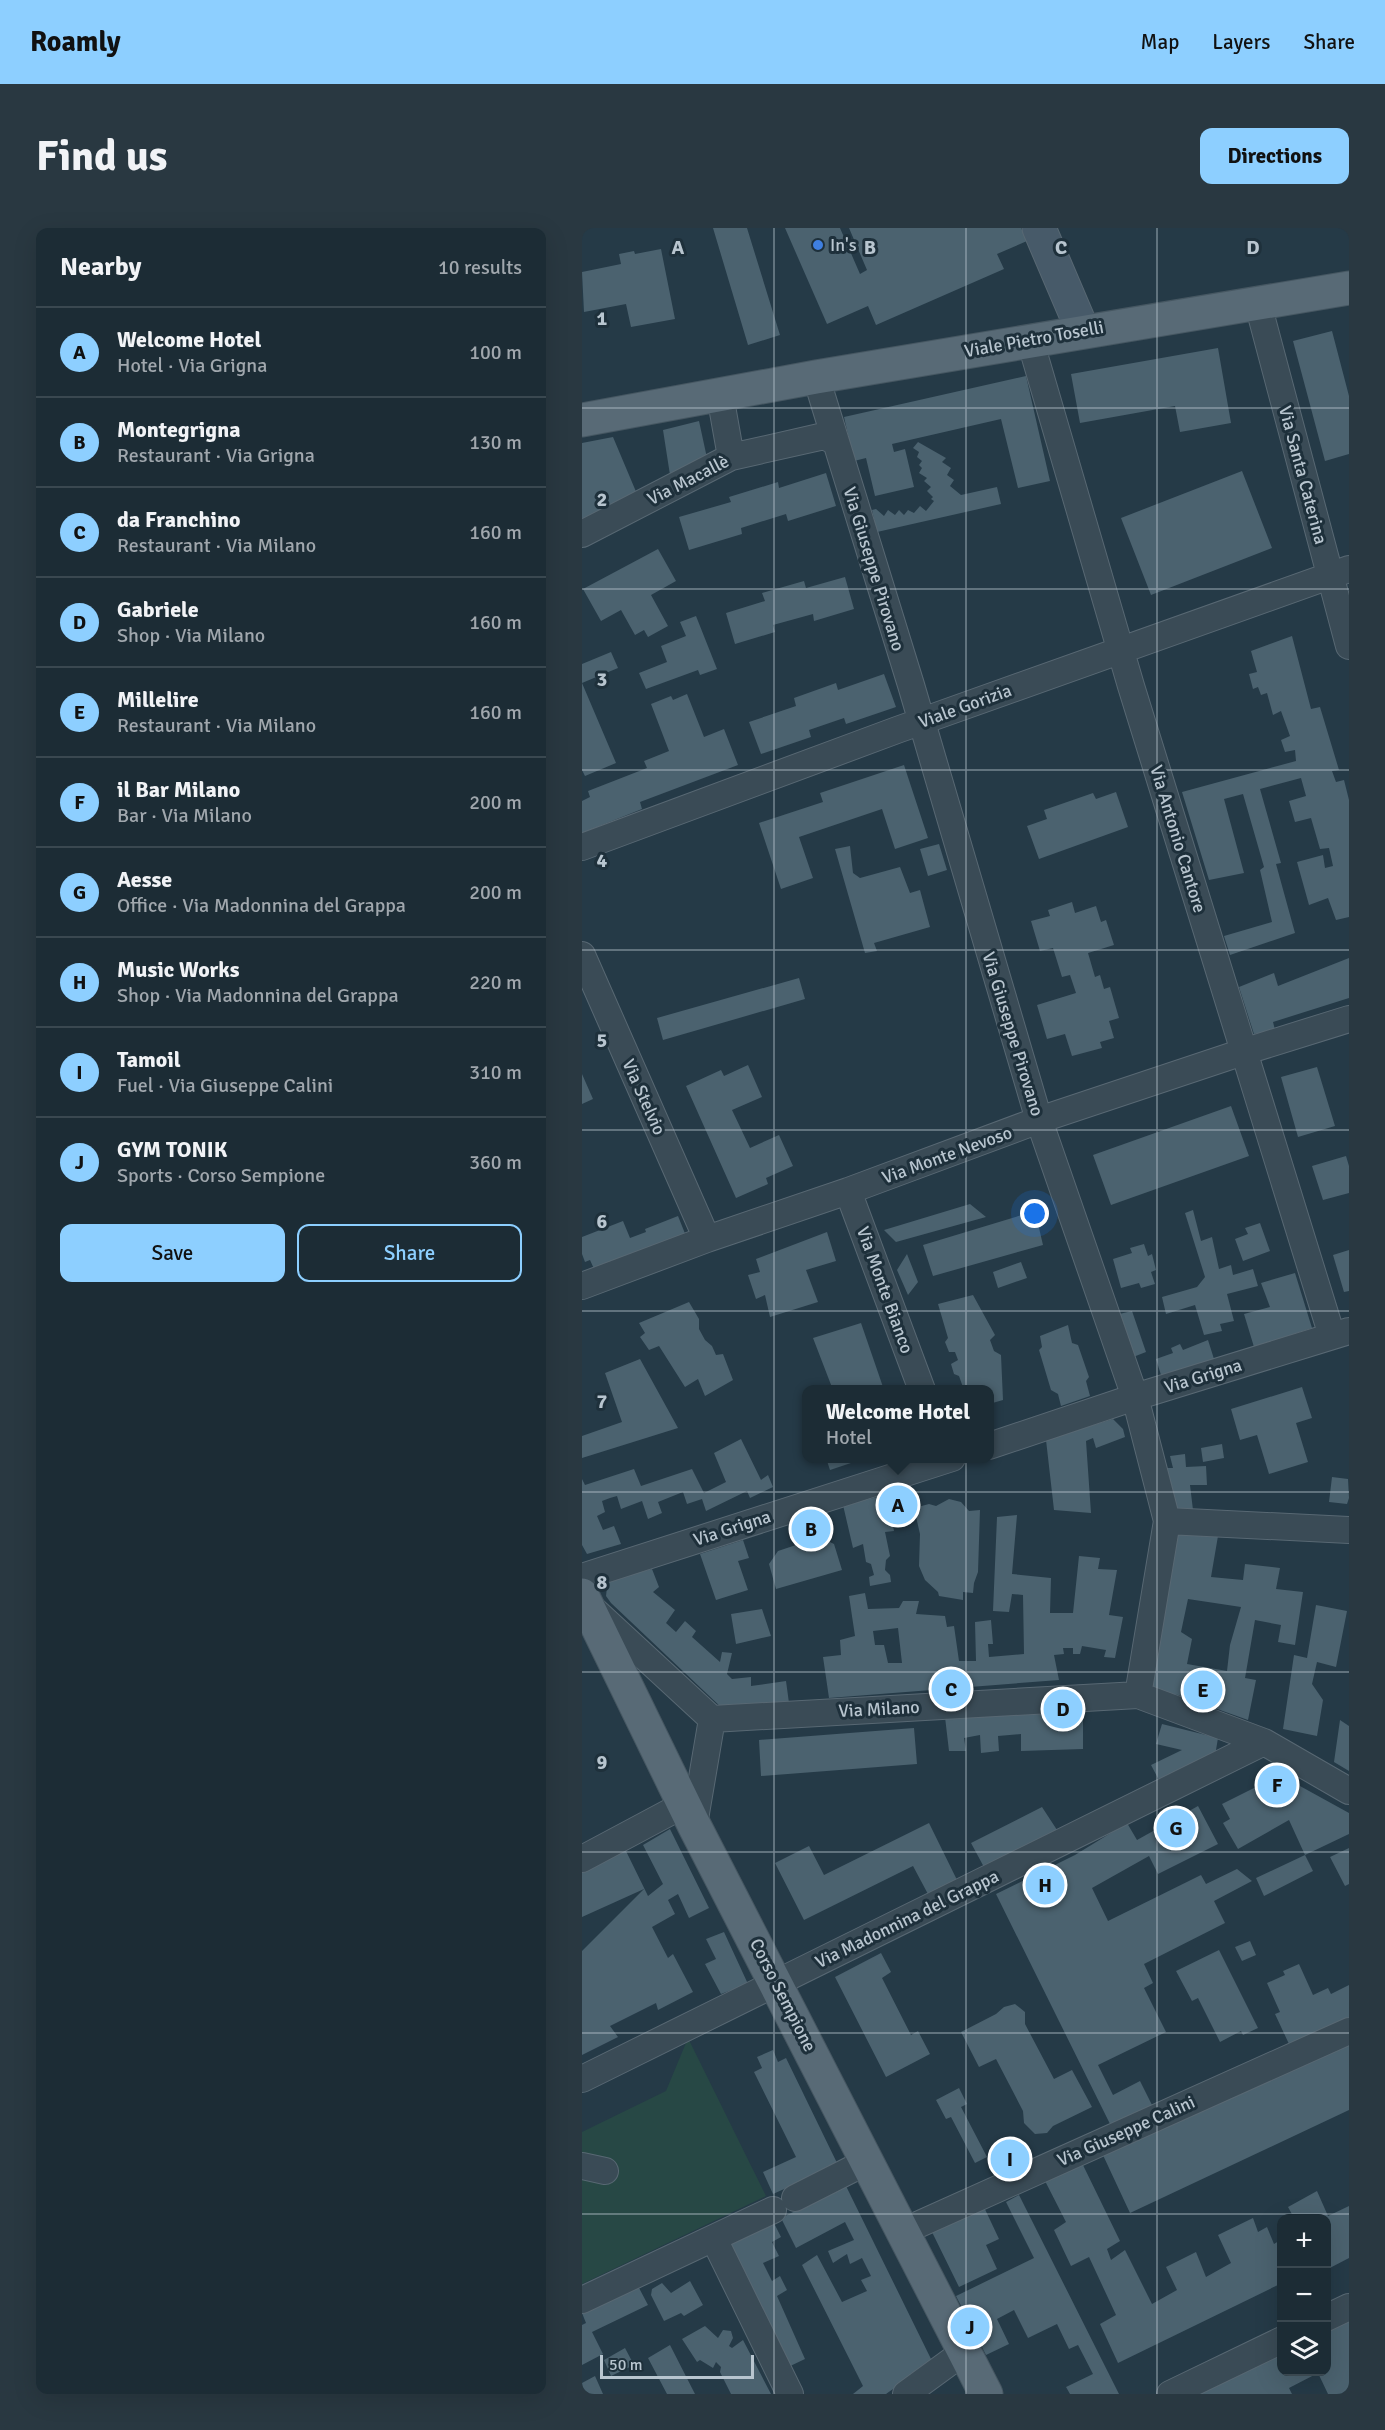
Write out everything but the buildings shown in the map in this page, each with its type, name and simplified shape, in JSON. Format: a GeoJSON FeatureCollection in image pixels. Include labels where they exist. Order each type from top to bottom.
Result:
{"type":"FeatureCollection","features":[{"type":"Feature","properties":{"kind":"main road","name":"Viale Pietro Toselli"},"geometry":{"type":"LineString","coordinates":[[582,420],[1030,340],[1349,288]]}},
{"type":"Feature","properties":{"kind":"main road","name":"Corso Sempione"},"geometry":{"type":"LineString","coordinates":[[583,1591],[690,1814],[986,2394]]}},
{"type":"Feature","properties":{"kind":"street"},"geometry":{"type":"LineString","coordinates":[[1039,228],[1083,331]]}},
{"type":"Feature","properties":{"kind":"street","name":"Via Santa Caterina"},"geometry":{"type":"LineString","coordinates":[[1258,303],[1339,572],[1349,646]]}},
{"type":"Feature","properties":{"kind":"street","name":"Via Antonio Cantore"},"geometry":{"type":"LineString","coordinates":[[1030,340],[1120,650],[1243,1052],[1340,1334]]}},
{"type":"Feature","properties":{"kind":"street","name":"Via Giuseppe Pirovano"},"geometry":{"type":"LineString","coordinates":[[816,377],[1039,1120],[1135,1397],[1167,1521],[1138,1695]]}},
{"type":"Feature","properties":{"kind":"street"},"geometry":{"type":"LineString","coordinates":[[720,395],[731,457]]}},
{"type":"Feature","properties":{"kind":"street","name":"Via Macallè"},"geometry":{"type":"LineString","coordinates":[[582,534],[731,457],[824,436],[834,441]]}},
{"type":"Feature","properties":{"kind":"street","name":"Viale Gorizia"},"geometry":{"type":"LineString","coordinates":[[582,847],[1339,572]]}},
{"type":"Feature","properties":{"kind":"street","name":"Via Stelvio"},"geometry":{"type":"LineString","coordinates":[[582,955],[706,1239]]}},
{"type":"Feature","properties":{"kind":"street","name":"Via Monte Nevoso"},"geometry":{"type":"LineString","coordinates":[[582,1287],[706,1239],[848,1191],[1039,1120],[1349,1019]]}},
{"type":"Feature","properties":{"kind":"street","name":"Via Monte Bianco"},"geometry":{"type":"LineString","coordinates":[[848,1191],[921,1385]]}},
{"type":"Feature","properties":{"kind":"street","name":"Via Grigna"},"geometry":{"type":"LineString","coordinates":[[994,1445],[1135,1397],[1340,1334]]}},
{"type":"Feature","properties":{"kind":"street","name":"Via Grigna"},"geometry":{"type":"LineString","coordinates":[[583,1591],[937,1463]]}},
{"type":"Feature","properties":{"kind":"street"},"geometry":{"type":"LineString","coordinates":[[1167,1521],[1349,1530]]}},
{"type":"Feature","properties":{"kind":"street"},"geometry":{"type":"LineString","coordinates":[[582,1858],[690,1814],[712,1719],[583,1591]]}},
{"type":"Feature","properties":{"kind":"street","name":"Via Milano"},"geometry":{"type":"LineString","coordinates":[[712,1719],[1138,1695],[1264,1742],[1349,1791]]}},
{"type":"Feature","properties":{"kind":"street","name":"Via Madonnina del Grappa"},"geometry":{"type":"LineString","coordinates":[[582,2079],[1264,1742]]}},
{"type":"Feature","properties":{"kind":"street","name":"Via Giuseppe Calini"},"geometry":{"type":"LineString","coordinates":[[904,2231],[1349,2031]]}},
{"type":"Feature","properties":{"kind":"street"},"geometry":{"type":"LineString","coordinates":[[582,2300],[714,2239],[868,2161]]}},
{"type":"Feature","properties":{"kind":"street"},"geometry":{"type":"LineString","coordinates":[[714,2239],[790,2394]]}},
{"type":"Feature","properties":{"kind":"street"},"geometry":{"type":"LineString","coordinates":[[1331,2316],[1349,2307]]}},
{"type":"Feature","properties":{"kind":"street"},"geometry":{"type":"LineString","coordinates":[[1170,2394],[1277,2342]]}},
{"type":"Feature","properties":{"kind":"street"},"geometry":{"type":"LineString","coordinates":[[906,2394],[965,2351]]}},
{"type":"Feature","properties":{"kind":"green space"},"geometry":{"type":"Polygon","coordinates":[[[688,2038],[766,2196],[582,2284],[582,2132],[666,2091],[688,2038]]]}},
{"type":"Feature","properties":{"kind":"place","name":"In's"},"geometry":{"type":"Point","coordinates":[818,245]}},
{"type":"Feature","properties":{"kind":"place","name":"Welcome Hotel"},"geometry":{"type":"Point","coordinates":[898,1505]}},
{"type":"Feature","properties":{"kind":"place","name":"Montegrigna"},"geometry":{"type":"Point","coordinates":[811,1529]}},
{"type":"Feature","properties":{"kind":"place","name":"da Franchino"},"geometry":{"type":"Point","coordinates":[951,1689]}},
{"type":"Feature","properties":{"kind":"place","name":"Millelire"},"geometry":{"type":"Point","coordinates":[1203,1690]}},
{"type":"Feature","properties":{"kind":"place","name":"Gabriele"},"geometry":{"type":"Point","coordinates":[1063,1709]}},
{"type":"Feature","properties":{"kind":"place","name":"il Bar Milano"},"geometry":{"type":"Point","coordinates":[1277,1785]}},
{"type":"Feature","properties":{"kind":"place","name":"Aesse"},"geometry":{"type":"Point","coordinates":[1176,1828]}},
{"type":"Feature","properties":{"kind":"place","name":"Music Works"},"geometry":{"type":"Point","coordinates":[1045,1885]}},
{"type":"Feature","properties":{"kind":"place","name":"Tamoil"},"geometry":{"type":"Point","coordinates":[1010,2159]}},
{"type":"Feature","properties":{"kind":"place","name":"GYM TONIK"},"geometry":{"type":"Point","coordinates":[970,2327]}}]}
